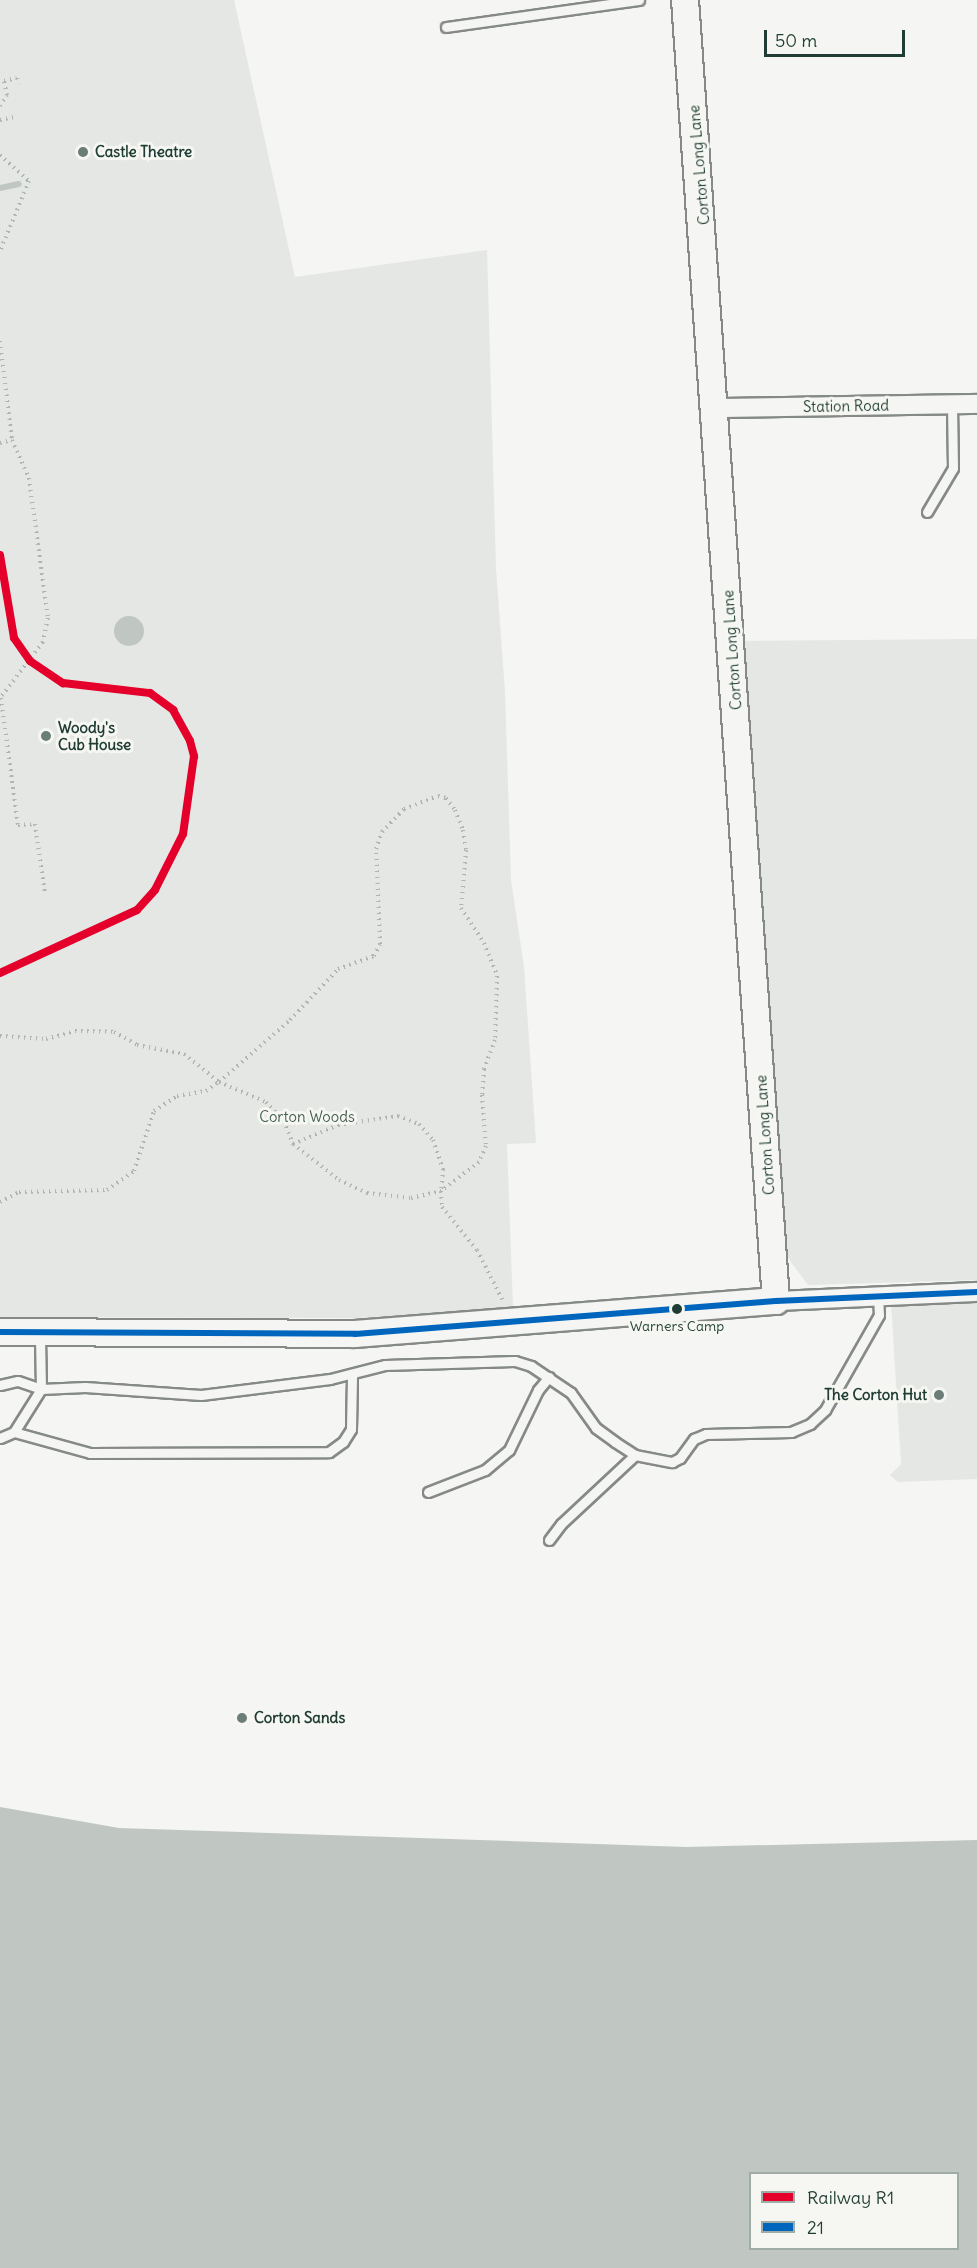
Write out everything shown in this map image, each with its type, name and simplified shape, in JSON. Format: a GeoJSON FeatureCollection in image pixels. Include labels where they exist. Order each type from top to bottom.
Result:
{"type":"FeatureCollection","features":[{"type":"Feature","properties":{"kind":"main road","name":"Corton Long Lane"},"geometry":{"type":"LineString","coordinates":[[685,0],[704,220],[777,1301]]}},
{"type":"Feature","properties":{"kind":"main road"},"geometry":{"type":"LineString","coordinates":[[0,1332],[355,1334],[777,1301]]}},
{"type":"Feature","properties":{"kind":"street","name":"Station Road"},"geometry":{"type":"LineString","coordinates":[[716,408],[977,404]]}},
{"type":"Feature","properties":{"kind":"street"},"geometry":{"type":"LineString","coordinates":[[777,1301],[878,1294],[977,1292]]}},
{"type":"Feature","properties":{"kind":"lane"},"geometry":{"type":"LineString","coordinates":[[446,27],[639,0]]}},
{"type":"Feature","properties":{"kind":"lane"},"geometry":{"type":"LineString","coordinates":[[927,512],[953,468],[952,404]]}},
{"type":"Feature","properties":{"kind":"lane"},"geometry":{"type":"LineString","coordinates":[[0,1385],[18,1381],[41,1389],[94,1387],[201,1395],[352,1375],[385,1365],[515,1361],[549,1377],[571,1393],[596,1428],[635,1455],[672,1462],[680,1458],[694,1439],[706,1434],[792,1432],[810,1424],[825,1410],[879,1315],[878,1294]]}},
{"type":"Feature","properties":{"kind":"lane"},"geometry":{"type":"LineString","coordinates":[[0,1438],[14,1432],[41,1389],[39,1332]]}},
{"type":"Feature","properties":{"kind":"lane"},"geometry":{"type":"LineString","coordinates":[[14,1432],[90,1453],[329,1452],[343,1442],[351,1429],[352,1375]]}},
{"type":"Feature","properties":{"kind":"lane"},"geometry":{"type":"LineString","coordinates":[[428,1492],[485,1470],[509,1450],[538,1390],[549,1377]]}},
{"type":"Feature","properties":{"kind":"lane"},"geometry":{"type":"LineString","coordinates":[[549,1540],[561,1524],[635,1455]]}},
{"type":"Feature","properties":{"kind":"path"},"geometry":{"type":"LineString","coordinates":[[0,106],[6,89],[4,81],[17,78],[19,84]]}},
{"type":"Feature","properties":{"kind":"path"},"geometry":{"type":"LineString","coordinates":[[0,120],[14,117]]}},
{"type":"Feature","properties":{"kind":"path"},"geometry":{"type":"LineString","coordinates":[[0,155],[29,181],[0,251]]}},
{"type":"Feature","properties":{"kind":"path"},"geometry":{"type":"LineString","coordinates":[[0,341],[12,440],[29,478],[48,618],[44,642],[1,698],[18,825],[36,824],[45,894]]}},
{"type":"Feature","properties":{"kind":"path"},"geometry":{"type":"LineString","coordinates":[[0,443],[12,440]]}},
{"type":"Feature","properties":{"kind":"path"},"geometry":{"type":"LineString","coordinates":[[0,1036],[46,1039],[75,1030],[114,1032],[136,1045],[184,1054],[219,1082],[266,1102],[285,1121],[293,1144],[324,1170],[367,1193],[411,1198],[441,1191],[479,1162],[486,1146],[482,1095],[484,1070],[495,1041],[497,976],[484,943],[461,908],[466,850],[459,820],[446,798],[438,795],[404,808],[382,832],[376,849],[380,944],[374,956],[338,969],[265,1044],[219,1082],[206,1091],[177,1096],[154,1111],[134,1171],[107,1190],[20,1192],[0,1202]]}},
{"type":"Feature","properties":{"kind":"path"},"geometry":{"type":"LineString","coordinates":[[293,1144],[338,1125],[363,1119],[398,1116],[419,1124],[433,1140],[443,1169],[442,1207],[477,1250],[518,1323]]}},
{"type":"Feature","properties":{"kind":"shaded area"},"geometry":{"type":"Polygon","coordinates":[[[129,616],[139,621],[144,631],[139,641],[129,646],[119,641],[114,631],[119,621],[129,616]]]}},
{"type":"Feature","properties":{"kind":"shaded area"},"geometry":{"type":"Polygon","coordinates":[[[977,1300],[977,1479],[898,1482],[890,1475],[901,1464],[891,1302],[977,1300]]]}},
{"type":"Feature","properties":{"kind":"shaded area"},"geometry":{"type":"Polygon","coordinates":[[[0,1807],[119,1828],[686,1847],[977,1840],[977,2268],[0,2268],[0,1807]]]}},
{"type":"Feature","properties":{"kind":"green space","name":"Corton Woods"},"geometry":{"type":"Polygon","coordinates":[[[0,0],[234,0],[295,277],[487,250],[496,569],[505,692],[511,880],[524,967],[536,1143],[507,1144],[513,1308],[356,1318],[0,1317],[0,0]]]}},
{"type":"Feature","properties":{"kind":"green space"},"geometry":{"type":"Polygon","coordinates":[[[977,639],[977,1280],[808,1285],[788,1258],[741,641],[977,639]]]}},
{"type":"Feature","properties":{"kind":"waterway"},"geometry":{"type":"LineString","coordinates":[[0,188],[19,184]]}},
{"type":"Feature","properties":{"kind":"rail line","name":"R1"},"geometry":{"type":"LineString","coordinates":[[0,555],[14,638],[30,661],[63,683],[150,693],[173,710],[190,741],[194,756],[183,834],[155,890],[137,910],[0,973]]}},
{"type":"Feature","properties":{"kind":"transit line","name":"21"},"geometry":{"type":"LineString","coordinates":[[0,1332],[355,1334],[776,1301],[977,1292]]}},
{"type":"Feature","properties":{"kind":"place","name":"Castle Theatre"},"geometry":{"type":"Point","coordinates":[83,152]}},
{"type":"Feature","properties":{"kind":"place","name":"Woody's Cub House"},"geometry":{"type":"Point","coordinates":[46,736]}},
{"type":"Feature","properties":{"kind":"place","name":"Warners Camp"},"geometry":{"type":"Point","coordinates":[677,1309]}},
{"type":"Feature","properties":{"kind":"place","name":"The Corton Hut"},"geometry":{"type":"Point","coordinates":[939,1395]}},
{"type":"Feature","properties":{"kind":"place","name":"Corton Sands"},"geometry":{"type":"Point","coordinates":[242,1718]}}]}
